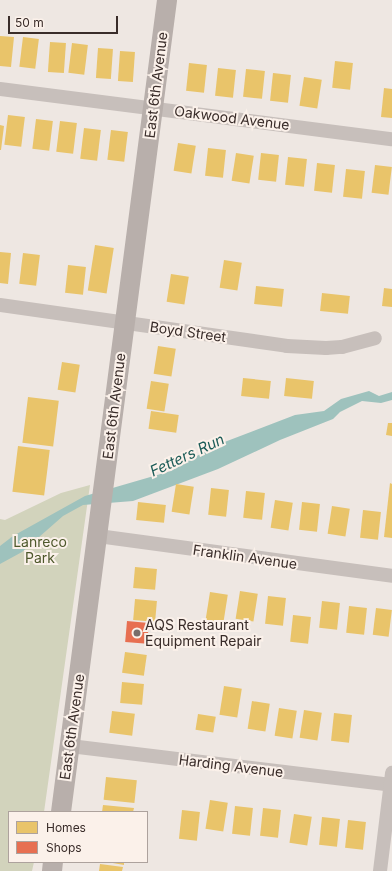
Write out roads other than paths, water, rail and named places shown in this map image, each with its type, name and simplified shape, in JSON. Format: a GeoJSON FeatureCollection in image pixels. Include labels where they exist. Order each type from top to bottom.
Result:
{"type":"FeatureCollection","features":[{"type":"Feature","properties":{"kind":"street","name":"East 6th Avenue"},"geometry":{"type":"LineString","coordinates":[[60,811],[99,528],[167,0]]}},
{"type":"Feature","properties":{"kind":"street","name":"Oakwood Avenue"},"geometry":{"type":"LineString","coordinates":[[0,89],[392,139]]}},
{"type":"Feature","properties":{"kind":"street","name":"Boyd Street"},"geometry":{"type":"LineString","coordinates":[[0,305],[309,348],[342,347],[375,338]]}},
{"type":"Feature","properties":{"kind":"street","name":"Franklin Avenue"},"geometry":{"type":"LineString","coordinates":[[99,528],[392,576]]}},
{"type":"Feature","properties":{"kind":"street","name":"Harding Avenue"},"geometry":{"type":"LineString","coordinates":[[70,746],[391,781]]}},
{"type":"Feature","properties":{"kind":"street"},"geometry":{"type":"LineString","coordinates":[[380,871],[391,781]]}},
{"type":"Feature","properties":{"kind":"water"},"geometry":{"type":"Polygon","coordinates":[[[369,391],[379,396],[392,392],[392,400],[381,403],[362,401],[340,412],[333,419],[280,440],[218,469],[133,501],[83,505],[63,516],[22,552],[0,564],[0,546],[13,536],[85,496],[171,471],[214,446],[295,415],[324,411],[341,399],[369,391]]]}},
{"type":"Feature","properties":{"kind":"place","name":"AQS Restaurant Equipment Repair"},"geometry":{"type":"Point","coordinates":[137,633]}},
{"type":"Feature","properties":{"kind":"water label","name":"Fetters Run"},"geometry":{"type":"Point","coordinates":[187,455]}},
{"type":"Feature","properties":{"kind":"park label","name":"Lanreco Park"},"geometry":{"type":"Point","coordinates":[40,550]}}]}
